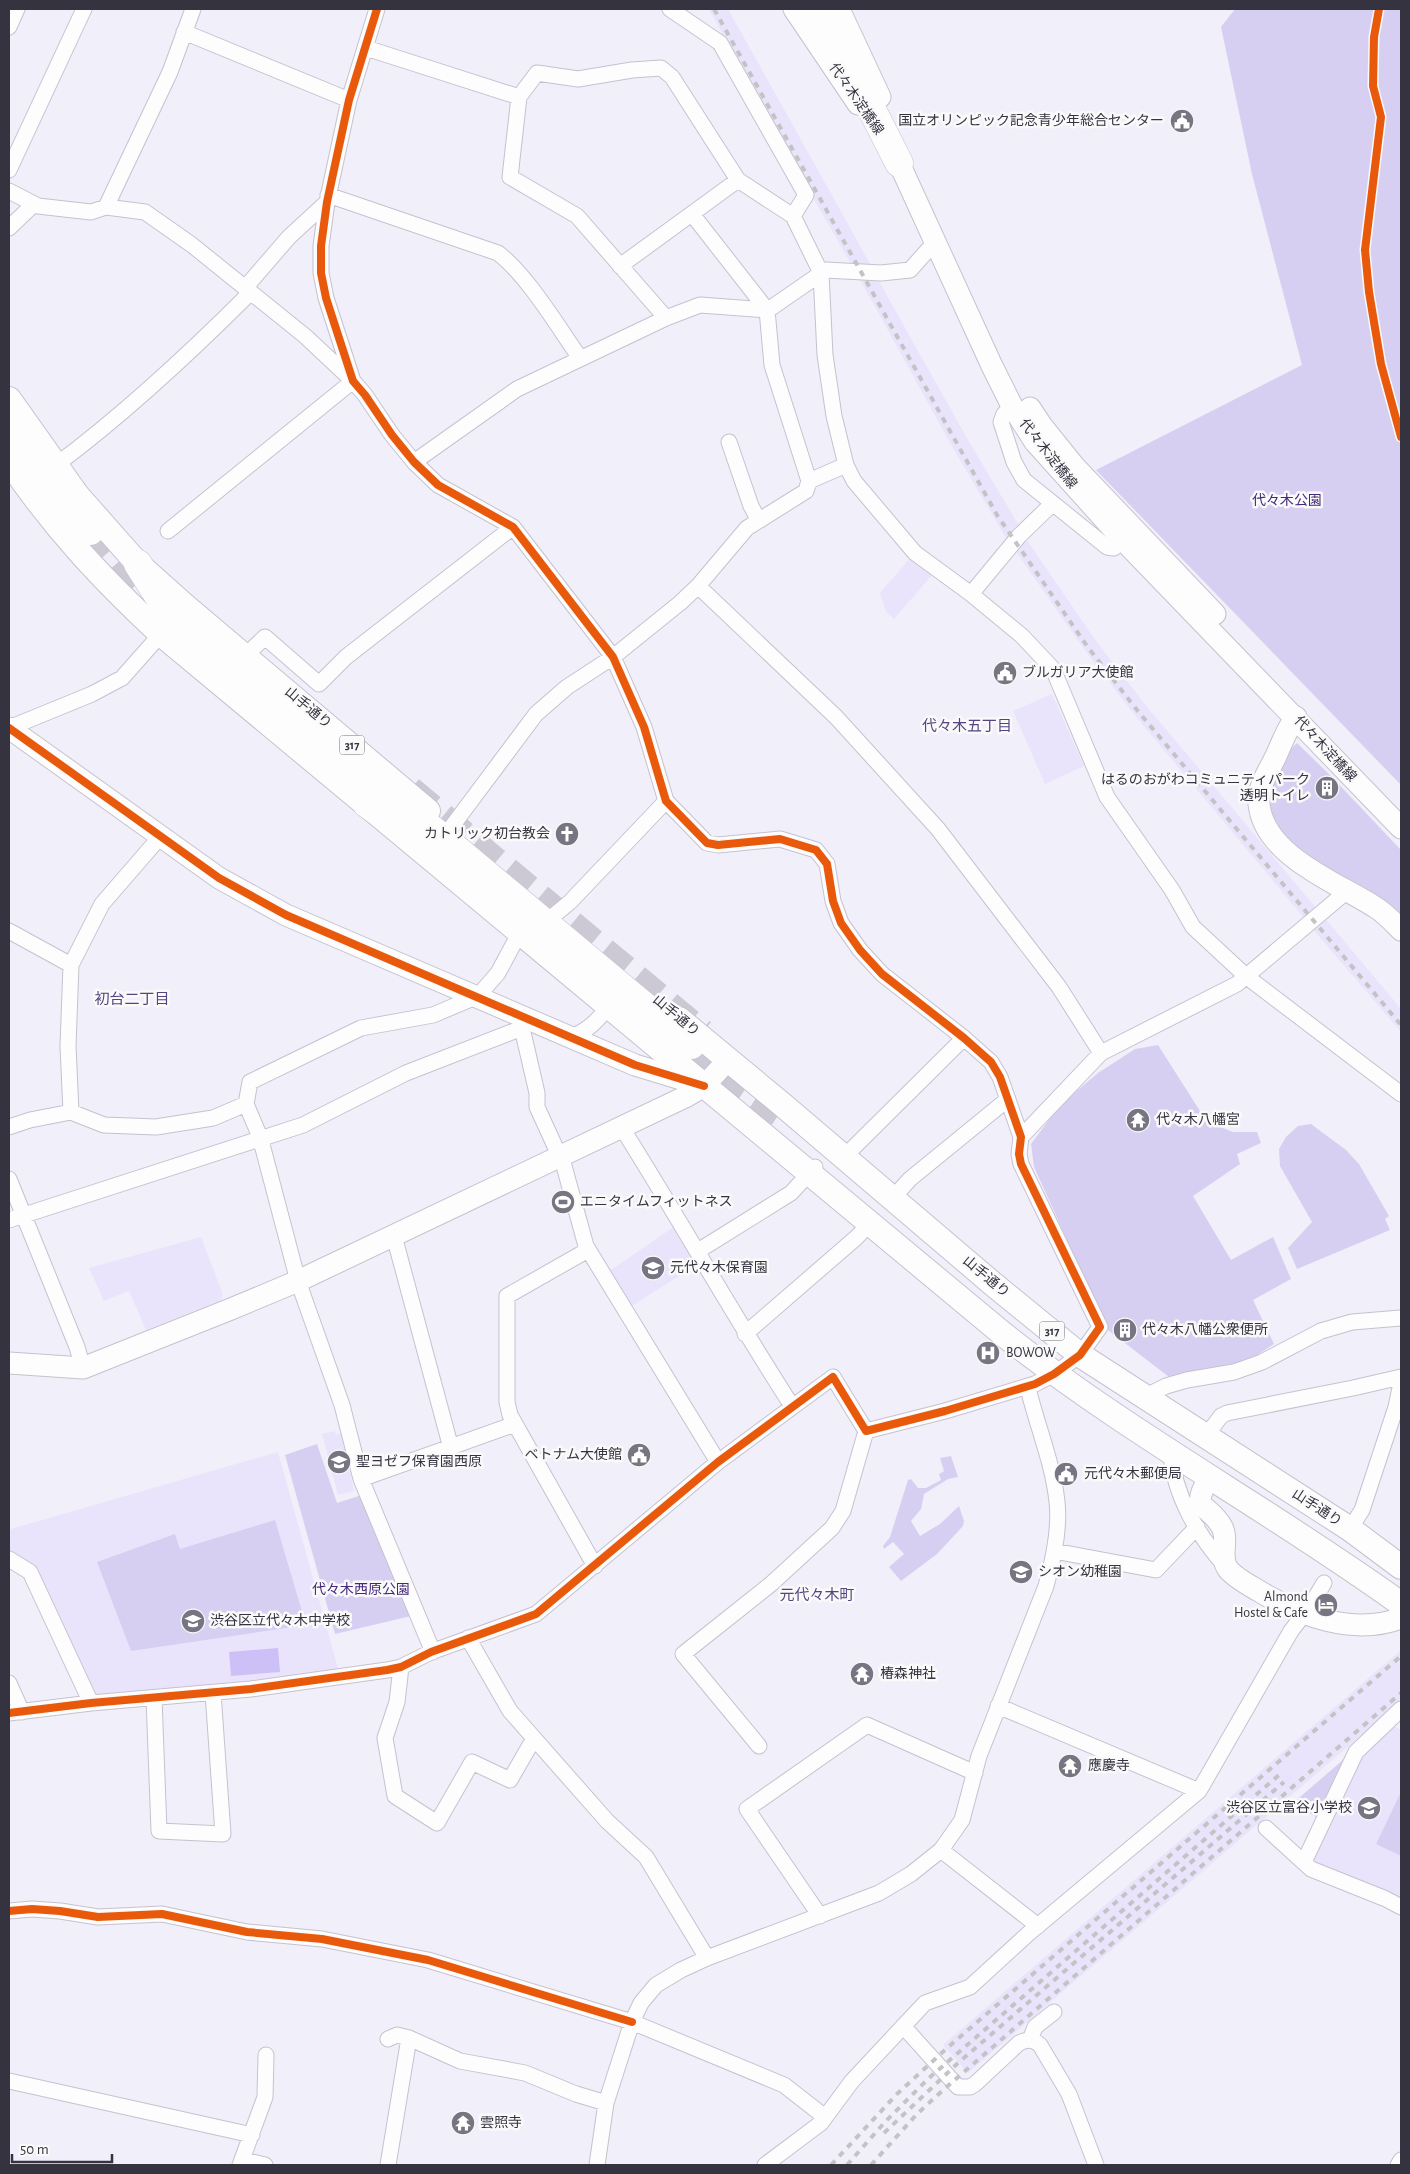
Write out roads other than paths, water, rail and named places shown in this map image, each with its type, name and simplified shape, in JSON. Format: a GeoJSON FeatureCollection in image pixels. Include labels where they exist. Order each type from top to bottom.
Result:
{"type":"FeatureCollection","features":[{"type":"Feature","properties":{"kind":"highway"},"geometry":{"type":"LineString","coordinates":[[821,9],[899,163]]}},
{"type":"Feature","properties":{"kind":"highway"},"geometry":{"type":"LineString","coordinates":[[9,424],[87,535],[62,514],[9,440]]}},
{"type":"Feature","properties":{"kind":"highway"},"geometry":{"type":"LineString","coordinates":[[138,564],[166,608],[195,640],[443,838],[688,1050],[480,884],[429,845],[367,804]]}},
{"type":"Feature","properties":{"kind":"main road","name":"山手通り"},"geometry":{"type":"LineString","coordinates":[[9,399],[77,495],[138,564],[184,606],[553,916],[784,1106],[892,1199],[1080,1355],[1350,1530],[1401,1568]]}},
{"type":"Feature","properties":{"kind":"main road","name":"317"},"geometry":{"type":"LineString","coordinates":[[9,461],[28,490],[95,571],[161,634],[704,1086],[813,1169],[864,1217],[1003,1334],[1054,1374],[1332,1555],[1398,1607]]}},
{"type":"Feature","properties":{"kind":"main road"},"geometry":{"type":"LineString","coordinates":[[77,495],[109,545],[110,556],[95,571]]}},
{"type":"Feature","properties":{"kind":"main road"},"geometry":{"type":"LineString","coordinates":[[784,1106],[770,1109],[767,1112],[766,1122],[813,1169]]}},
{"type":"Feature","properties":{"kind":"main road"},"geometry":{"type":"LineString","coordinates":[[950,1247],[986,1291],[1021,1322],[1018,1331],[1003,1334]]}},
{"type":"Feature","properties":{"kind":"street"},"geometry":{"type":"LineString","coordinates":[[9,27],[17,9]]}},
{"type":"Feature","properties":{"kind":"street"},"geometry":{"type":"LineString","coordinates":[[9,170],[84,9]]}},
{"type":"Feature","properties":{"kind":"street"},"geometry":{"type":"LineString","coordinates":[[106,207],[170,72],[193,9]]}},
{"type":"Feature","properties":{"kind":"street"},"geometry":{"type":"LineString","coordinates":[[353,381],[326,298],[320,273],[321,246],[328,198],[349,100],[377,9]]}},
{"type":"Feature","properties":{"kind":"street"},"geometry":{"type":"LineString","coordinates":[[670,9],[720,43],[806,195],[793,216]]}},
{"type":"Feature","properties":{"kind":"street","name":"代々木淀橋線"},"geometry":{"type":"LineString","coordinates":[[794,9],[899,163],[969,318],[1012,406],[1049,460],[1129,536],[1401,810]]}},
{"type":"Feature","properties":{"kind":"street","name":"代々木淀橋線"},"geometry":{"type":"LineString","coordinates":[[839,9],[1017,386],[1042,426],[1129,536],[1401,828]]}},
{"type":"Feature","properties":{"kind":"street"},"geometry":{"type":"LineString","coordinates":[[184,32],[349,100]]}},
{"type":"Feature","properties":{"kind":"street"},"geometry":{"type":"LineString","coordinates":[[366,48],[520,97]]}},
{"type":"Feature","properties":{"kind":"street"},"geometry":{"type":"LineString","coordinates":[[666,318],[576,216],[510,177],[520,97],[537,73],[578,79],[632,70],[660,68],[672,77],[738,180],[793,216],[821,273],[826,355],[834,416],[846,465],[854,481],[915,553],[972,594],[1022,636],[1054,669],[1107,797],[1172,890],[1194,927],[1247,977],[1401,1094]]}},
{"type":"Feature","properties":{"kind":"street"},"geometry":{"type":"LineString","coordinates":[[620,266],[738,180]]}},
{"type":"Feature","properties":{"kind":"street"},"geometry":{"type":"LineString","coordinates":[[9,191],[38,206],[91,212],[106,207],[144,212],[192,245],[305,336],[353,381],[414,462],[438,485],[513,527],[613,657],[644,727],[666,801],[707,843],[718,845],[780,839],[816,850],[827,864],[833,901],[841,923],[860,950],[882,974],[964,1038],[991,1062],[1000,1077],[1021,1137],[1019,1154],[1021,1164],[1100,1327],[1080,1355],[1054,1374],[1028,1388],[944,1412],[866,1431]]}},
{"type":"Feature","properties":{"kind":"street"},"geometry":{"type":"LineString","coordinates":[[56,465],[100,432],[185,358],[248,290],[289,237],[328,198]]}},
{"type":"Feature","properties":{"kind":"street"},"geometry":{"type":"LineString","coordinates":[[328,198],[498,254],[508,261],[549,313],[580,358]]}},
{"type":"Feature","properties":{"kind":"street"},"geometry":{"type":"LineString","coordinates":[[9,228],[34,204]]}},
{"type":"Feature","properties":{"kind":"street"},"geometry":{"type":"LineString","coordinates":[[450,829],[536,714],[568,687],[613,657],[680,603],[698,586],[747,528],[758,519],[806,491],[809,481],[772,365],[768,310],[692,214]]}},
{"type":"Feature","properties":{"kind":"street"},"geometry":{"type":"LineString","coordinates":[[414,462],[517,389],[666,318],[700,305],[768,310],[826,270],[881,273],[910,270],[935,242]]}},
{"type":"Feature","properties":{"kind":"street"},"geometry":{"type":"LineString","coordinates":[[168,531],[353,381]]}},
{"type":"Feature","properties":{"kind":"street"},"geometry":{"type":"LineString","coordinates":[[1012,406],[1004,414],[1001,422],[1014,462],[1024,480],[1107,547],[1114,548],[1129,536]]}},
{"type":"Feature","properties":{"kind":"street"},"geometry":{"type":"LineString","coordinates":[[729,442],[751,506],[758,519]]}},
{"type":"Feature","properties":{"kind":"street"},"geometry":{"type":"LineString","coordinates":[[809,481],[846,465]]}},
{"type":"Feature","properties":{"kind":"street"},"geometry":{"type":"LineString","coordinates":[[972,594],[1019,536],[1052,504]]}},
{"type":"Feature","properties":{"kind":"street"},"geometry":{"type":"LineString","coordinates":[[245,656],[265,637],[319,684],[346,656],[513,527]]}},
{"type":"Feature","properties":{"kind":"street"},"geometry":{"type":"LineString","coordinates":[[698,586],[836,717],[938,828],[1059,987],[1101,1053]]}},
{"type":"Feature","properties":{"kind":"street"},"geometry":{"type":"LineString","coordinates":[[9,728],[92,694],[122,678],[161,634]]}},
{"type":"Feature","properties":{"kind":"street"},"geometry":{"type":"LineString","coordinates":[[1296,717],[1282,738],[1260,788],[1259,803],[1261,816],[1276,840],[1294,857],[1346,892],[1376,908],[1401,930]]}},
{"type":"Feature","properties":{"kind":"street"},"geometry":{"type":"LineString","coordinates":[[9,728],[219,878],[286,915],[478,996],[525,1023],[571,1037],[654,1072],[704,1086]]}},
{"type":"Feature","properties":{"kind":"street"},"geometry":{"type":"LineString","coordinates":[[553,916],[570,902],[666,801]]}},
{"type":"Feature","properties":{"kind":"street"},"geometry":{"type":"LineString","coordinates":[[70,1112],[68,1046],[71,965],[102,904],[160,837]]}},
{"type":"Feature","properties":{"kind":"street"},"geometry":{"type":"LineString","coordinates":[[1021,1137],[1101,1053],[1220,993],[1247,977],[1346,892]]}},
{"type":"Feature","properties":{"kind":"street"},"geometry":{"type":"LineString","coordinates":[[9,932],[71,965]]}},
{"type":"Feature","properties":{"kind":"street"},"geometry":{"type":"LineString","coordinates":[[433,1652],[361,1480],[342,1405],[298,1281],[260,1137],[246,1104],[250,1082],[361,1028],[433,1015],[478,996],[498,973],[520,932]]}},
{"type":"Feature","properties":{"kind":"street"},"geometry":{"type":"LineString","coordinates":[[571,1037],[583,1033],[591,1027],[609,1006]]}},
{"type":"Feature","properties":{"kind":"street"},"geometry":{"type":"LineString","coordinates":[[9,1220],[260,1137],[303,1125],[406,1073],[525,1023]]}},
{"type":"Feature","properties":{"kind":"street"},"geometry":{"type":"LineString","coordinates":[[525,1023],[537,1093],[537,1107],[559,1157],[588,1250],[718,1462]]}},
{"type":"Feature","properties":{"kind":"street"},"geometry":{"type":"LineString","coordinates":[[844,1157],[964,1038]]}},
{"type":"Feature","properties":{"kind":"street"},"geometry":{"type":"LineString","coordinates":[[9,1363],[83,1368],[298,1281],[622,1128],[704,1086],[728,1060]]}},
{"type":"Feature","properties":{"kind":"street"},"geometry":{"type":"LineString","coordinates":[[892,1199],[910,1179],[1008,1099]]}},
{"type":"Feature","properties":{"kind":"street"},"geometry":{"type":"LineString","coordinates":[[9,1127],[30,1120],[70,1112],[104,1125],[156,1127],[213,1118],[246,1104]]}},
{"type":"Feature","properties":{"kind":"street"},"geometry":{"type":"LineString","coordinates":[[622,1128],[698,1251],[746,1334],[792,1406]]}},
{"type":"Feature","properties":{"kind":"street"},"geometry":{"type":"LineString","coordinates":[[698,1251],[791,1193],[813,1169]]}},
{"type":"Feature","properties":{"kind":"street"},"geometry":{"type":"LineString","coordinates":[[9,1179],[77,1347],[83,1368]]}},
{"type":"Feature","properties":{"kind":"street"},"geometry":{"type":"LineString","coordinates":[[746,1334],[858,1237],[864,1217]]}},
{"type":"Feature","properties":{"kind":"street"},"geometry":{"type":"LineString","coordinates":[[394,1236],[451,1448]]}},
{"type":"Feature","properties":{"kind":"street"},"geometry":{"type":"LineString","coordinates":[[588,1250],[507,1296],[508,1409],[595,1566]]}},
{"type":"Feature","properties":{"kind":"street"},"geometry":{"type":"LineString","coordinates":[[1144,1397],[1166,1386],[1186,1380],[1234,1372],[1262,1362],[1321,1331],[1352,1322],[1401,1318]]}},
{"type":"Feature","properties":{"kind":"street"},"geometry":{"type":"LineString","coordinates":[[9,1683],[15,1713],[91,1703],[213,1692],[401,1667],[468,1638],[536,1614],[718,1462],[833,1377],[866,1431],[843,1511],[832,1528],[778,1578],[683,1654],[759,1746]]}},
{"type":"Feature","properties":{"kind":"street"},"geometry":{"type":"LineString","coordinates":[[1206,1436],[1221,1416],[1227,1413],[1401,1377]]}},
{"type":"Feature","properties":{"kind":"street"},"geometry":{"type":"LineString","coordinates":[[1350,1530],[1362,1510],[1396,1407],[1401,1383]]}},
{"type":"Feature","properties":{"kind":"street"},"geometry":{"type":"LineString","coordinates":[[597,2165],[606,2103],[632,2022],[641,2003],[656,1985],[681,1970],[707,1958],[879,1893],[911,1874],[941,1850],[962,1820],[975,1773],[998,1706],[1046,1586],[1054,1551],[1056,1498],[1046,1446],[1028,1388]]}},
{"type":"Feature","properties":{"kind":"street"},"geometry":{"type":"LineString","coordinates":[[361,1480],[515,1424]]}},
{"type":"Feature","properties":{"kind":"street"},"geometry":{"type":"LineString","coordinates":[[1171,1451],[1176,1486],[1197,1527],[1214,1554],[1227,1568],[1264,1594],[1304,1613],[1348,1624],[1380,1624],[1398,1607]]}},
{"type":"Feature","properties":{"kind":"street"},"geometry":{"type":"LineString","coordinates":[[1210,1477],[1200,1493],[1200,1499],[1204,1507],[1217,1520],[1224,1531],[1224,1560],[1227,1568]]}},
{"type":"Feature","properties":{"kind":"street"},"geometry":{"type":"LineString","coordinates":[[1054,1551],[1156,1570],[1197,1527]]}},
{"type":"Feature","properties":{"kind":"street"},"geometry":{"type":"LineString","coordinates":[[9,1559],[30,1572],[91,1703]]}},
{"type":"Feature","properties":{"kind":"street"},"geometry":{"type":"LineString","coordinates":[[764,2165],[821,2123],[852,2081],[925,2003],[970,1987],[1038,1926],[1199,1792],[1291,1631],[1324,1583]]}},
{"type":"Feature","properties":{"kind":"street"},"geometry":{"type":"LineString","coordinates":[[468,1638],[510,1711],[533,1740],[607,1821],[646,1857],[707,1958]]}},
{"type":"Feature","properties":{"kind":"street"},"geometry":{"type":"LineString","coordinates":[[401,1667],[397,1702],[385,1738],[396,1796],[438,1824],[472,1762],[510,1780],[533,1740]]}},
{"type":"Feature","properties":{"kind":"street"},"geometry":{"type":"LineString","coordinates":[[154,1698],[160,1831],[223,1834],[213,1692]]}},
{"type":"Feature","properties":{"kind":"street"},"geometry":{"type":"LineString","coordinates":[[998,1706],[1199,1792]]}},
{"type":"Feature","properties":{"kind":"street"},"geometry":{"type":"LineString","coordinates":[[1304,1862],[1356,1752],[1401,1709]]}},
{"type":"Feature","properties":{"kind":"street"},"geometry":{"type":"LineString","coordinates":[[820,1916],[747,1809],[867,1725],[975,1773]]}},
{"type":"Feature","properties":{"kind":"street"},"geometry":{"type":"LineString","coordinates":[[1266,1828],[1311,1869],[1386,1899],[1401,1907]]}},
{"type":"Feature","properties":{"kind":"street"},"geometry":{"type":"LineString","coordinates":[[941,1850],[1038,1926]]}},
{"type":"Feature","properties":{"kind":"street"},"geometry":{"type":"LineString","coordinates":[[9,1911],[32,1909],[98,1917],[162,1914],[247,1932],[331,1941],[428,1960],[632,2022],[784,2085],[825,2118]]}},
{"type":"Feature","properties":{"kind":"street"},"geometry":{"type":"LineString","coordinates":[[1030,2040],[1035,2027],[1054,2012]]}},
{"type":"Feature","properties":{"kind":"street"},"geometry":{"type":"LineString","coordinates":[[903,2026],[958,2087],[964,2088],[975,2084],[1019,2043],[1030,2040],[1040,2045],[1063,2081],[1096,2165]]}},
{"type":"Feature","properties":{"kind":"street"},"geometry":{"type":"LineString","coordinates":[[388,2038],[397,2035],[409,2038],[460,2061],[525,2073],[576,2094],[606,2103]]}},
{"type":"Feature","properties":{"kind":"street"},"geometry":{"type":"LineString","coordinates":[[388,2165],[409,2038]]}},
{"type":"Feature","properties":{"kind":"street"},"geometry":{"type":"LineString","coordinates":[[265,2165],[242,2162],[265,2097],[266,2055]]}},
{"type":"Feature","properties":{"kind":"street"},"geometry":{"type":"LineString","coordinates":[[9,2081],[252,2135]]}},
{"type":"Feature","properties":{"kind":"street"},"geometry":{"type":"LineString","coordinates":[[1398,2165],[1401,2160]]}},
{"type":"Feature","properties":{"kind":"tunnel"},"geometry":{"type":"LineString","coordinates":[[90,531],[120,565],[155,595]]}},
{"type":"Feature","properties":{"kind":"tunnel"},"geometry":{"type":"LineString","coordinates":[[410,790],[702,1033]]}},
{"type":"Feature","properties":{"kind":"tunnel"},"geometry":{"type":"LineString","coordinates":[[691,1045],[740,1086],[781,1114]]}},
{"type":"Feature","properties":{"kind":"railway"},"geometry":{"type":"LineString","coordinates":[[714,9],[997,515],[1087,646],[1137,710],[1401,1025]]}},
{"type":"Feature","properties":{"kind":"railway"},"geometry":{"type":"LineString","coordinates":[[831,2165],[897,2094],[946,2049],[1401,1656]]}},
{"type":"Feature","properties":{"kind":"railway"},"geometry":{"type":"LineString","coordinates":[[871,2165],[917,2114],[942,2091],[1401,1693]]}},
{"type":"Feature","properties":{"kind":"railway"},"geometry":{"type":"LineString","coordinates":[[847,2165],[885,2122],[929,2078],[1279,1775]]}},
{"type":"Feature","properties":{"kind":"railway"},"geometry":{"type":"LineString","coordinates":[[884,2133],[958,2063],[1284,1782]]}},
{"type":"Feature","properties":{"kind":"place","name":"国立オリンピック記念青少年総合センター"},"geometry":{"type":"Point","coordinates":[1182,121]}},
{"type":"Feature","properties":{"kind":"place","name":"ブルガリア大使館"},"geometry":{"type":"Point","coordinates":[1005,673]}},
{"type":"Feature","properties":{"kind":"place","name":"はるのおがわコミュニティパーク 透明トイレ"},"geometry":{"type":"Point","coordinates":[1327,788]}},
{"type":"Feature","properties":{"kind":"place","name":"カトリック初台教会"},"geometry":{"type":"Point","coordinates":[567,834]}},
{"type":"Feature","properties":{"kind":"place","name":"代々木八幡宮"},"geometry":{"type":"Point","coordinates":[1138,1120]}},
{"type":"Feature","properties":{"kind":"place","name":"エニタイムフィットネス"},"geometry":{"type":"Point","coordinates":[563,1202]}},
{"type":"Feature","properties":{"kind":"place","name":"元代々木保育園"},"geometry":{"type":"Point","coordinates":[653,1268]}},
{"type":"Feature","properties":{"kind":"place","name":"代々木八幡公衆便所"},"geometry":{"type":"Point","coordinates":[1125,1330]}},
{"type":"Feature","properties":{"kind":"place","name":"BOWOW"},"geometry":{"type":"Point","coordinates":[988,1353]}},
{"type":"Feature","properties":{"kind":"place","name":"ベトナム大使館"},"geometry":{"type":"Point","coordinates":[639,1455]}},
{"type":"Feature","properties":{"kind":"place","name":"聖ヨゼフ保育園西原"},"geometry":{"type":"Point","coordinates":[339,1462]}},
{"type":"Feature","properties":{"kind":"place","name":"元代々木郵便局"},"geometry":{"type":"Point","coordinates":[1066,1474]}},
{"type":"Feature","properties":{"kind":"place","name":"シオン幼稚園"},"geometry":{"type":"Point","coordinates":[1021,1572]}},
{"type":"Feature","properties":{"kind":"place","name":"Almond Hostel & Cafe"},"geometry":{"type":"Point","coordinates":[1326,1605]}},
{"type":"Feature","properties":{"kind":"place","name":"渋谷区立代々木中学校"},"geometry":{"type":"Point","coordinates":[193,1621]}},
{"type":"Feature","properties":{"kind":"place","name":"椿森神社"},"geometry":{"type":"Point","coordinates":[862,1674]}},
{"type":"Feature","properties":{"kind":"place","name":"應慶寺"},"geometry":{"type":"Point","coordinates":[1070,1766]}},
{"type":"Feature","properties":{"kind":"place","name":"渋谷区立富谷小学校"},"geometry":{"type":"Point","coordinates":[1369,1808]}},
{"type":"Feature","properties":{"kind":"place","name":"雲照寺"},"geometry":{"type":"Point","coordinates":[463,2123]}},
{"type":"Feature","properties":{"kind":"district","name":"代々木五丁目"},"geometry":{"type":"Point","coordinates":[967,726]}},
{"type":"Feature","properties":{"kind":"district","name":"初台二丁目"},"geometry":{"type":"Point","coordinates":[132,999]}},
{"type":"Feature","properties":{"kind":"district","name":"元代々木町"},"geometry":{"type":"Point","coordinates":[817,1595]}},
{"type":"Feature","properties":{"kind":"park label","name":"代々木公園"},"geometry":{"type":"Point","coordinates":[1287,501]}},
{"type":"Feature","properties":{"kind":"park label","name":"代々木西原公園"},"geometry":{"type":"Point","coordinates":[361,1590]}}]}
